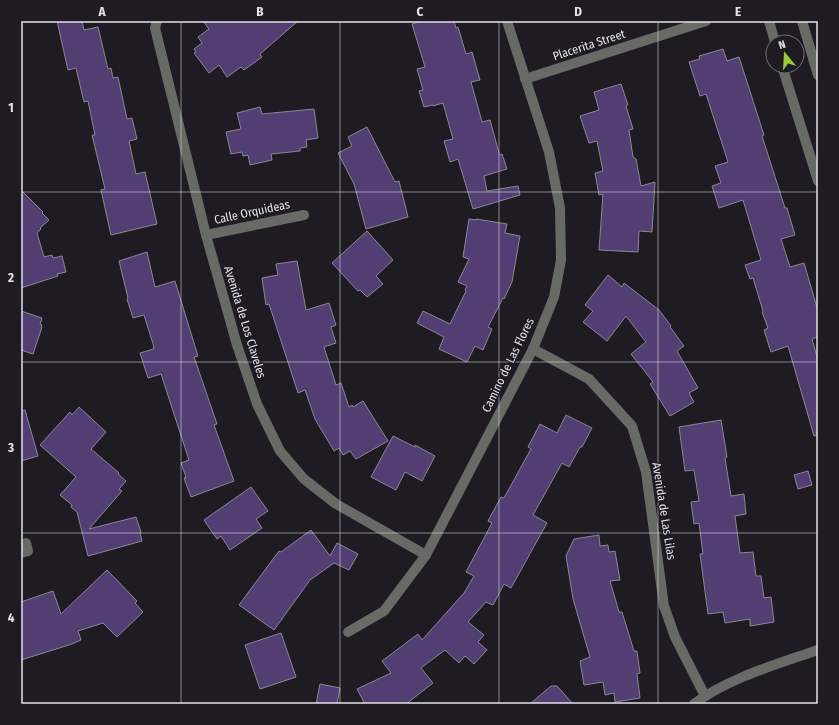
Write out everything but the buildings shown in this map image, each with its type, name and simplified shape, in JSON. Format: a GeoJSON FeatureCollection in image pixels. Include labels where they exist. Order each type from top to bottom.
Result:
{"type":"FeatureCollection","features":[{"type":"Feature","properties":{"kind":"street","name":"Avenida de Los Claveles"},"geometry":{"type":"LineString","coordinates":[[157,21],[155,28],[206,235],[237,345],[257,404],[280,451],[304,479],[336,504],[426,555]]}},
{"type":"Feature","properties":{"kind":"street","name":"Camino de Las Flores"},"geometry":{"type":"LineString","coordinates":[[348,632],[384,611],[426,555],[533,349],[554,297],[561,260],[560,208],[549,152],[507,21]]}},
{"type":"Feature","properties":{"kind":"street","name":"Placerita Street"},"geometry":{"type":"LineString","coordinates":[[525,79],[706,21]]}},
{"type":"Feature","properties":{"kind":"street"},"geometry":{"type":"LineString","coordinates":[[769,21],[773,34]]}},
{"type":"Feature","properties":{"kind":"street"},"geometry":{"type":"LineString","coordinates":[[802,21],[818,75]]}},
{"type":"Feature","properties":{"kind":"street"},"geometry":{"type":"LineString","coordinates":[[785,74],[818,181]]}},
{"type":"Feature","properties":{"kind":"street","name":"Calle Orquideas"},"geometry":{"type":"LineString","coordinates":[[206,235],[304,215]]}},
{"type":"Feature","properties":{"kind":"street","name":"Avenida de Las Lilas"},"geometry":{"type":"LineString","coordinates":[[533,349],[589,378],[632,426],[646,472],[664,606],[674,637],[705,696]]}},
{"type":"Feature","properties":{"kind":"street"},"geometry":{"type":"LineString","coordinates":[[21,553],[28,551],[26,543]]}},
{"type":"Feature","properties":{"kind":"street"},"geometry":{"type":"LineString","coordinates":[[694,704],[705,696],[744,677],[818,650]]}}]}
